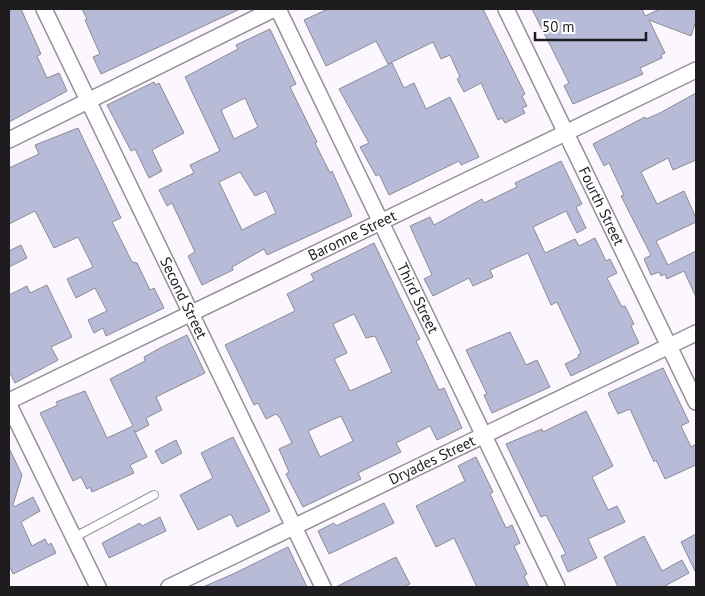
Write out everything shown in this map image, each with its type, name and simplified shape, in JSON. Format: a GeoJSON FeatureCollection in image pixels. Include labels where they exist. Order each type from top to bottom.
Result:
{"type":"FeatureCollection","features":[{"type":"Feature","properties":{"kind":"street","name":"Second Street"},"geometry":{"type":"LineString","coordinates":[[44,9],[323,587]]}},
{"type":"Feature","properties":{"kind":"street"},"geometry":{"type":"LineString","coordinates":[[9,140],[274,9]]}},
{"type":"Feature","properties":{"kind":"street","name":"Third Street"},"geometry":{"type":"LineString","coordinates":[[278,9],[557,587]]}},
{"type":"Feature","properties":{"kind":"street","name":"Fourth Street"},"geometry":{"type":"LineString","coordinates":[[506,9],[696,402]]}},
{"type":"Feature","properties":{"kind":"street","name":"Baronne Street"},"geometry":{"type":"LineString","coordinates":[[9,403],[696,70]]}},
{"type":"Feature","properties":{"kind":"street","name":"Dryades Street"},"geometry":{"type":"LineString","coordinates":[[169,587],[696,333]]}},
{"type":"Feature","properties":{"kind":"street"},"geometry":{"type":"LineString","coordinates":[[9,403],[98,587]]}},
{"type":"Feature","properties":{"kind":"lane"},"geometry":{"type":"LineString","coordinates":[[73,538],[154,495]]}},
{"type":"Feature","properties":{"kind":"building"},"geometry":{"type":"Polygon","coordinates":[[[9,9],[21,9],[41,54],[37,56],[47,78],[59,73],[67,91],[9,122],[9,9]]]}},
{"type":"Feature","properties":{"kind":"building"},"geometry":{"type":"Polygon","coordinates":[[[82,9],[240,9],[101,74],[93,57],[100,54],[82,9]]]}},
{"type":"Feature","properties":{"kind":"building"},"geometry":{"type":"Polygon","coordinates":[[[328,9],[483,9],[525,94],[522,96],[527,106],[522,108],[525,113],[505,123],[502,118],[498,120],[481,83],[464,92],[457,79],[460,77],[450,55],[441,59],[433,42],[388,64],[376,41],[326,66],[304,20],[328,9]]]}},
{"type":"Feature","properties":{"kind":"building"},"geometry":{"type":"Polygon","coordinates":[[[532,9],[642,9],[645,16],[660,9],[696,9],[696,21],[691,36],[649,20],[665,53],[661,55],[662,58],[640,68],[643,74],[573,104],[564,86],[569,83],[532,9]]]}},
{"type":"Feature","properties":{"kind":"building"},"geometry":{"type":"Polygon","coordinates":[[[270,29],[296,84],[290,87],[317,142],[315,143],[330,173],[332,171],[352,216],[267,255],[264,249],[232,267],[233,270],[202,285],[188,256],[195,252],[172,203],[167,206],[159,190],[194,173],[190,165],[220,151],[185,77],[238,49],[236,45],[270,29]],[[245,98],[221,110],[234,139],[258,127],[245,98]],[[240,172],[219,182],[242,230],[276,213],[266,191],[255,196],[240,172]]]}},
{"type":"Feature","properties":{"kind":"building"},"geometry":{"type":"Polygon","coordinates":[[[392,63],[404,88],[414,83],[426,109],[450,97],[479,157],[461,165],[459,161],[389,195],[379,174],[376,176],[360,147],[369,143],[339,89],[392,63]]]}},
{"type":"Feature","properties":{"kind":"building"},"geometry":{"type":"Polygon","coordinates":[[[154,82],[156,85],[159,83],[184,133],[152,150],[162,171],[149,178],[135,149],[131,151],[107,105],[154,82]]]}},
{"type":"Feature","properties":{"kind":"building"},"geometry":{"type":"Polygon","coordinates":[[[696,93],[696,160],[673,170],[668,158],[641,172],[657,204],[684,191],[696,218],[696,222],[656,241],[668,265],[696,251],[696,297],[684,271],[667,279],[665,274],[661,276],[659,272],[651,275],[644,259],[651,255],[621,196],[624,195],[609,163],[604,166],[593,144],[645,117],[646,119],[660,113],[696,93]]]}},
{"type":"Feature","properties":{"kind":"building"},"geometry":{"type":"Polygon","coordinates":[[[78,128],[121,218],[112,222],[132,262],[137,263],[150,290],[154,288],[164,308],[106,336],[103,328],[94,333],[88,320],[107,311],[95,288],[76,298],[67,279],[93,267],[78,237],[54,248],[35,211],[9,224],[9,168],[39,154],[35,145],[78,128]]]}},
{"type":"Feature","properties":{"kind":"building"},"geometry":{"type":"Polygon","coordinates":[[[561,161],[582,204],[576,207],[586,228],[577,233],[566,211],[533,227],[545,253],[575,239],[579,246],[595,238],[606,261],[610,259],[617,273],[607,278],[622,307],[625,306],[634,324],[631,326],[639,343],[571,376],[565,364],[579,357],[578,355],[581,353],[557,302],[551,305],[528,253],[490,270],[493,277],[473,286],[469,278],[433,296],[424,279],[432,275],[410,226],[430,217],[434,225],[482,199],[484,203],[517,187],[515,183],[561,161]]]}},
{"type":"Feature","properties":{"kind":"building"},"geometry":{"type":"Polygon","coordinates":[[[374,243],[420,339],[416,341],[439,390],[444,388],[462,428],[437,440],[430,426],[396,443],[401,452],[358,473],[361,479],[303,507],[286,474],[289,472],[279,449],[292,443],[280,418],[276,414],[266,419],[258,403],[254,405],[225,345],[295,311],[287,294],[314,280],[311,274],[374,243]],[[354,314],[333,324],[347,353],[334,359],[350,391],[392,372],[375,336],[366,338],[354,314]],[[341,416],[308,431],[320,457],[353,441],[341,416]]]}},
{"type":"Feature","properties":{"kind":"building"},"geometry":{"type":"Polygon","coordinates":[[[21,245],[27,258],[9,267],[9,251],[21,245]]]}},
{"type":"Feature","properties":{"kind":"building"},"geometry":{"type":"Polygon","coordinates":[[[47,285],[72,337],[51,347],[58,360],[15,383],[9,371],[9,295],[27,286],[30,293],[47,285]]]}},
{"type":"Feature","properties":{"kind":"building"},"geometry":{"type":"Polygon","coordinates":[[[510,332],[526,365],[537,360],[550,387],[492,413],[484,395],[487,394],[466,350],[510,332]]]}},
{"type":"Feature","properties":{"kind":"building"},"geometry":{"type":"Polygon","coordinates":[[[187,335],[205,373],[156,397],[162,410],[146,418],[149,425],[136,432],[134,430],[147,457],[130,465],[134,473],[92,492],[90,487],[87,489],[81,477],[73,481],[40,413],[58,405],[56,402],[85,391],[107,438],[133,426],[110,379],[145,361],[144,357],[187,335]]]}},
{"type":"Feature","properties":{"kind":"building"},"geometry":{"type":"Polygon","coordinates":[[[663,368],[689,422],[681,426],[691,447],[696,444],[696,465],[665,479],[656,460],[654,462],[630,409],[618,414],[608,393],[663,368]]]}},
{"type":"Feature","properties":{"kind":"building"},"geometry":{"type":"Polygon","coordinates":[[[586,411],[613,466],[592,477],[608,510],[617,506],[625,522],[588,539],[597,558],[568,572],[561,556],[566,554],[546,515],[541,517],[506,444],[542,429],[543,432],[586,411]]]}},
{"type":"Feature","properties":{"kind":"building"},"geometry":{"type":"Polygon","coordinates":[[[233,437],[270,511],[237,527],[231,514],[198,530],[180,495],[213,478],[201,453],[233,437]]]}},
{"type":"Feature","properties":{"kind":"building"},"geometry":{"type":"Polygon","coordinates":[[[176,440],[182,453],[162,464],[155,451],[176,440]]]}},
{"type":"Feature","properties":{"kind":"building"},"geometry":{"type":"Polygon","coordinates":[[[9,448],[22,475],[13,505],[14,507],[33,497],[40,511],[21,522],[32,546],[45,539],[48,545],[51,543],[56,553],[13,574],[9,565],[9,448]]]}},
{"type":"Feature","properties":{"kind":"building"},"geometry":{"type":"Polygon","coordinates":[[[476,457],[493,492],[490,494],[506,528],[512,525],[520,543],[514,546],[527,574],[524,576],[529,587],[477,587],[454,538],[436,547],[416,506],[465,481],[458,466],[476,457]]]}},
{"type":"Feature","properties":{"kind":"building"},"geometry":{"type":"Polygon","coordinates":[[[384,503],[394,523],[329,554],[318,531],[334,523],[336,526],[384,503]]]}},
{"type":"Feature","properties":{"kind":"building"},"geometry":{"type":"Polygon","coordinates":[[[160,517],[166,531],[109,558],[102,543],[140,523],[142,526],[160,517]]]}},
{"type":"Feature","properties":{"kind":"building"},"geometry":{"type":"Polygon","coordinates":[[[696,534],[696,573],[681,542],[696,534]]]}},
{"type":"Feature","properties":{"kind":"building"},"geometry":{"type":"Polygon","coordinates":[[[644,536],[662,571],[682,560],[689,573],[663,587],[618,587],[604,557],[644,536]]]}},
{"type":"Feature","properties":{"kind":"building"},"geometry":{"type":"Polygon","coordinates":[[[288,547],[307,587],[203,587],[233,574],[288,547]]]}},
{"type":"Feature","properties":{"kind":"building"},"geometry":{"type":"Polygon","coordinates":[[[396,557],[410,584],[402,587],[336,587],[396,557]]]}}]}
